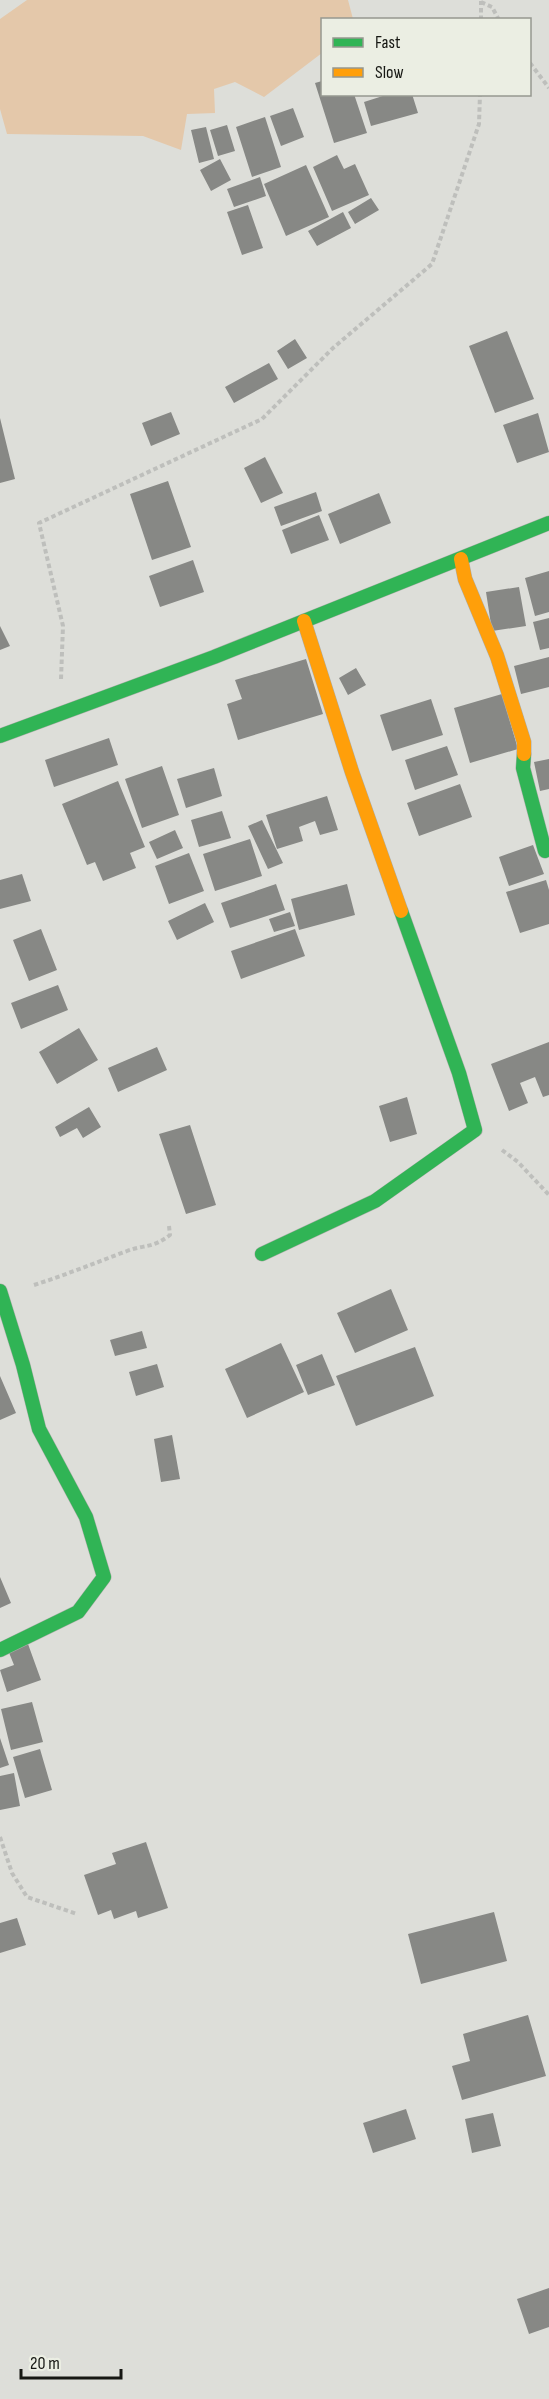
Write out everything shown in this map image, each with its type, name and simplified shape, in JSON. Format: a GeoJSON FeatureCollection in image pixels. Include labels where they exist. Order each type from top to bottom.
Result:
{"type":"FeatureCollection","features":[{"type":"Feature","properties":{"kind":"street"},"geometry":{"type":"LineString","coordinates":[[0,736],[304,621],[549,524]]}},
{"type":"Feature","properties":{"kind":"street"},"geometry":{"type":"LineString","coordinates":[[461,559],[465,579],[497,656],[524,742],[524,768],[545,851]]}},
{"type":"Feature","properties":{"kind":"street"},"geometry":{"type":"LineString","coordinates":[[262,1254],[375,1201],[475,1130],[459,1073],[352,772],[304,621]]}},
{"type":"Feature","properties":{"kind":"street"},"geometry":{"type":"LineString","coordinates":[[0,1650],[78,1612],[104,1576],[86,1517],[39,1429],[23,1365],[1,1293]]}},
{"type":"Feature","properties":{"kind":"path"},"geometry":{"type":"LineString","coordinates":[[481,18],[481,1],[492,7],[498,18]]}},
{"type":"Feature","properties":{"kind":"path"},"geometry":{"type":"LineString","coordinates":[[531,64],[549,88]]}},
{"type":"Feature","properties":{"kind":"path"},"geometry":{"type":"LineString","coordinates":[[60,714],[63,626],[39,523],[262,419],[333,348],[432,264],[479,124],[480,96]]}},
{"type":"Feature","properties":{"kind":"path"},"geometry":{"type":"LineString","coordinates":[[475,1130],[518,1162],[549,1195]]}},
{"type":"Feature","properties":{"kind":"path"},"geometry":{"type":"LineString","coordinates":[[1,1293],[65,1275],[130,1250],[156,1245],[170,1235],[169,1226]]}},
{"type":"Feature","properties":{"kind":"path"},"geometry":{"type":"LineString","coordinates":[[0,1837],[12,1873],[27,1897],[77,1914]]}},
{"type":"Feature","properties":{"kind":"shaded area"},"geometry":{"type":"Polygon","coordinates":[[[27,0],[348,0],[353,18],[321,18],[321,54],[264,97],[235,82],[214,89],[215,113],[187,114],[181,150],[143,136],[7,134],[0,109],[0,19],[27,0]]]}},
{"type":"Feature","properties":{"kind":"building"},"geometry":{"type":"Polygon","coordinates":[[[321,81],[321,96],[355,96],[367,133],[334,143],[315,83],[321,81]]]}},
{"type":"Feature","properties":{"kind":"building"},"geometry":{"type":"Polygon","coordinates":[[[383,96],[413,96],[418,113],[371,126],[364,102],[383,96]]]}},
{"type":"Feature","properties":{"kind":"building"},"geometry":{"type":"Polygon","coordinates":[[[293,108],[304,137],[281,146],[270,116],[293,108]]]}},
{"type":"Feature","properties":{"kind":"building"},"geometry":{"type":"Polygon","coordinates":[[[265,117],[281,167],[252,177],[236,127],[265,117]]]}},
{"type":"Feature","properties":{"kind":"building"},"geometry":{"type":"Polygon","coordinates":[[[227,125],[235,151],[218,156],[210,130],[227,125]]]}},
{"type":"Feature","properties":{"kind":"building"},"geometry":{"type":"Polygon","coordinates":[[[206,127],[214,159],[199,163],[191,130],[206,127]]]}},
{"type":"Feature","properties":{"kind":"building"},"geometry":{"type":"Polygon","coordinates":[[[337,155],[344,169],[355,164],[369,195],[332,211],[313,167],[337,155]]]}},
{"type":"Feature","properties":{"kind":"building"},"geometry":{"type":"Polygon","coordinates":[[[220,159],[231,180],[211,191],[200,170],[220,159]]]}},
{"type":"Feature","properties":{"kind":"building"},"geometry":{"type":"Polygon","coordinates":[[[306,165],[329,217],[286,236],[264,184],[306,165]]]}},
{"type":"Feature","properties":{"kind":"building"},"geometry":{"type":"Polygon","coordinates":[[[260,177],[266,196],[234,207],[227,189],[260,177]]]}},
{"type":"Feature","properties":{"kind":"building"},"geometry":{"type":"Polygon","coordinates":[[[371,198],[379,210],[355,224],[348,212],[371,198]]]}},
{"type":"Feature","properties":{"kind":"building"},"geometry":{"type":"Polygon","coordinates":[[[248,205],[263,248],[242,255],[227,212],[248,205]]]}},
{"type":"Feature","properties":{"kind":"building"},"geometry":{"type":"Polygon","coordinates":[[[343,212],[351,228],[317,246],[308,231],[343,212]]]}},
{"type":"Feature","properties":{"kind":"building"},"geometry":{"type":"Polygon","coordinates":[[[507,331],[534,399],[495,413],[469,346],[507,331]]]}},
{"type":"Feature","properties":{"kind":"building"},"geometry":{"type":"Polygon","coordinates":[[[295,339],[307,358],[288,369],[277,351],[295,339]]]}},
{"type":"Feature","properties":{"kind":"building"},"geometry":{"type":"Polygon","coordinates":[[[269,363],[278,379],[234,403],[225,387],[269,363]]]}},
{"type":"Feature","properties":{"kind":"building"},"geometry":{"type":"Polygon","coordinates":[[[171,412],[180,434],[151,446],[142,423],[171,412]]]}},
{"type":"Feature","properties":{"kind":"building"},"geometry":{"type":"Polygon","coordinates":[[[538,413],[549,452],[517,463],[503,425],[538,413]]]}},
{"type":"Feature","properties":{"kind":"building"},"geometry":{"type":"Polygon","coordinates":[[[0,418],[15,479],[0,483],[0,418]]]}},
{"type":"Feature","properties":{"kind":"building"},"geometry":{"type":"Polygon","coordinates":[[[265,457],[283,493],[261,503],[244,468],[265,457]]]}},
{"type":"Feature","properties":{"kind":"building"},"geometry":{"type":"Polygon","coordinates":[[[168,481],[191,547],[152,560],[130,494],[168,481]]]}},
{"type":"Feature","properties":{"kind":"building"},"geometry":{"type":"Polygon","coordinates":[[[316,492],[322,511],[281,526],[274,507],[316,492]]]}},
{"type":"Feature","properties":{"kind":"building"},"geometry":{"type":"Polygon","coordinates":[[[379,493],[391,523],[340,544],[328,514],[379,493]]]}},
{"type":"Feature","properties":{"kind":"building"},"geometry":{"type":"Polygon","coordinates":[[[319,515],[329,540],[291,554],[282,530],[319,515]]]}},
{"type":"Feature","properties":{"kind":"building"},"geometry":{"type":"Polygon","coordinates":[[[193,560],[204,592],[160,607],[149,576],[193,560]]]}},
{"type":"Feature","properties":{"kind":"building"},"geometry":{"type":"Polygon","coordinates":[[[549,571],[549,612],[535,616],[525,578],[549,571]]]}},
{"type":"Feature","properties":{"kind":"building"},"geometry":{"type":"Polygon","coordinates":[[[519,587],[526,626],[492,631],[486,592],[519,587]]]}},
{"type":"Feature","properties":{"kind":"building"},"geometry":{"type":"Polygon","coordinates":[[[549,618],[549,648],[540,650],[533,622],[549,618]]]}},
{"type":"Feature","properties":{"kind":"building"},"geometry":{"type":"Polygon","coordinates":[[[0,626],[10,646],[0,650],[0,626]]]}},
{"type":"Feature","properties":{"kind":"building"},"geometry":{"type":"Polygon","coordinates":[[[549,657],[549,687],[521,694],[514,666],[549,657]]]}},
{"type":"Feature","properties":{"kind":"building"},"geometry":{"type":"Polygon","coordinates":[[[306,659],[323,714],[238,740],[227,704],[242,699],[235,680],[306,659]]]}},
{"type":"Feature","properties":{"kind":"building"},"geometry":{"type":"Polygon","coordinates":[[[356,668],[366,685],[348,695],[339,678],[356,668]]]}},
{"type":"Feature","properties":{"kind":"building"},"geometry":{"type":"Polygon","coordinates":[[[502,694],[518,749],[470,763],[454,708],[502,694]]]}},
{"type":"Feature","properties":{"kind":"building"},"geometry":{"type":"Polygon","coordinates":[[[431,699],[443,735],[392,751],[380,715],[431,699]]]}},
{"type":"Feature","properties":{"kind":"building"},"geometry":{"type":"Polygon","coordinates":[[[109,738],[118,765],[54,787],[45,760],[109,738]]]}},
{"type":"Feature","properties":{"kind":"building"},"geometry":{"type":"Polygon","coordinates":[[[447,746],[458,775],[415,790],[405,760],[447,746]]]}},
{"type":"Feature","properties":{"kind":"building"},"geometry":{"type":"Polygon","coordinates":[[[549,759],[549,789],[540,791],[534,762],[549,759]]]}},
{"type":"Feature","properties":{"kind":"building"},"geometry":{"type":"Polygon","coordinates":[[[162,766],[179,815],[142,828],[125,779],[162,766]]]}},
{"type":"Feature","properties":{"kind":"building"},"geometry":{"type":"Polygon","coordinates":[[[214,768],[222,796],[186,808],[177,779],[214,768]]]}},
{"type":"Feature","properties":{"kind":"building"},"geometry":{"type":"Polygon","coordinates":[[[118,781],[145,847],[130,853],[136,868],[103,881],[95,862],[87,865],[62,804],[118,781]]]}},
{"type":"Feature","properties":{"kind":"building"},"geometry":{"type":"Polygon","coordinates":[[[460,784],[472,817],[419,836],[407,803],[460,784]]]}},
{"type":"Feature","properties":{"kind":"building"},"geometry":{"type":"Polygon","coordinates":[[[327,796],[338,830],[320,835],[315,821],[299,827],[303,841],[277,849],[266,815],[327,796]]]}},
{"type":"Feature","properties":{"kind":"building"},"geometry":{"type":"Polygon","coordinates":[[[222,811],[231,838],[199,847],[191,820],[222,811]]]}},
{"type":"Feature","properties":{"kind":"building"},"geometry":{"type":"Polygon","coordinates":[[[262,820],[283,863],[268,869],[248,826],[262,820]]]}},
{"type":"Feature","properties":{"kind":"building"},"geometry":{"type":"Polygon","coordinates":[[[175,830],[183,848],[157,859],[149,842],[175,830]]]}},
{"type":"Feature","properties":{"kind":"building"},"geometry":{"type":"Polygon","coordinates":[[[250,839],[262,876],[215,891],[203,854],[250,839]]]}},
{"type":"Feature","properties":{"kind":"building"},"geometry":{"type":"Polygon","coordinates":[[[533,845],[544,874],[509,886],[499,857],[533,845]]]}},
{"type":"Feature","properties":{"kind":"building"},"geometry":{"type":"Polygon","coordinates":[[[189,853],[204,891],[169,904],[155,866],[189,853]]]}},
{"type":"Feature","properties":{"kind":"building"},"geometry":{"type":"Polygon","coordinates":[[[22,874],[31,901],[0,909],[0,880],[22,874]]]}},
{"type":"Feature","properties":{"kind":"building"},"geometry":{"type":"Polygon","coordinates":[[[546,880],[549,890],[549,924],[520,933],[506,892],[546,880]]]}},
{"type":"Feature","properties":{"kind":"building"},"geometry":{"type":"Polygon","coordinates":[[[276,884],[285,910],[230,928],[221,903],[276,884]]]}},
{"type":"Feature","properties":{"kind":"building"},"geometry":{"type":"Polygon","coordinates":[[[347,884],[355,915],[299,930],[291,899],[347,884]]]}},
{"type":"Feature","properties":{"kind":"building"},"geometry":{"type":"Polygon","coordinates":[[[205,903],[214,922],[177,940],[168,921],[205,903]]]}},
{"type":"Feature","properties":{"kind":"building"},"geometry":{"type":"Polygon","coordinates":[[[290,912],[295,926],[274,932],[269,919],[290,912]]]}},
{"type":"Feature","properties":{"kind":"building"},"geometry":{"type":"Polygon","coordinates":[[[41,929],[57,970],[29,981],[13,940],[41,929]]]}},
{"type":"Feature","properties":{"kind":"building"},"geometry":{"type":"Polygon","coordinates":[[[295,929],[305,956],[241,979],[231,951],[295,929]]]}},
{"type":"Feature","properties":{"kind":"building"},"geometry":{"type":"Polygon","coordinates":[[[58,985],[68,1010],[21,1029],[11,1003],[58,985]]]}},
{"type":"Feature","properties":{"kind":"building"},"geometry":{"type":"Polygon","coordinates":[[[79,1028],[98,1060],[57,1084],[39,1052],[79,1028]]]}},
{"type":"Feature","properties":{"kind":"building"},"geometry":{"type":"Polygon","coordinates":[[[549,1042],[549,1095],[543,1097],[535,1077],[520,1083],[528,1103],[509,1111],[491,1064],[549,1042]]]}},
{"type":"Feature","properties":{"kind":"building"},"geometry":{"type":"Polygon","coordinates":[[[157,1047],[167,1070],[118,1092],[108,1068],[157,1047]]]}},
{"type":"Feature","properties":{"kind":"building"},"geometry":{"type":"Polygon","coordinates":[[[407,1097],[417,1134],[390,1142],[379,1106],[407,1097]]]}},
{"type":"Feature","properties":{"kind":"building"},"geometry":{"type":"Polygon","coordinates":[[[89,1107],[101,1127],[83,1138],[77,1128],[60,1137],[55,1127],[89,1107]]]}},
{"type":"Feature","properties":{"kind":"building"},"geometry":{"type":"Polygon","coordinates":[[[190,1125],[216,1205],[186,1214],[159,1134],[190,1125]]]}},
{"type":"Feature","properties":{"kind":"building"},"geometry":{"type":"Polygon","coordinates":[[[391,1289],[408,1330],[355,1353],[337,1313],[391,1289]]]}},
{"type":"Feature","properties":{"kind":"building"},"geometry":{"type":"Polygon","coordinates":[[[142,1331],[147,1348],[115,1356],[110,1340],[142,1331]]]}},
{"type":"Feature","properties":{"kind":"building"},"geometry":{"type":"Polygon","coordinates":[[[281,1343],[304,1392],[247,1418],[225,1369],[281,1343]]]}},
{"type":"Feature","properties":{"kind":"building"},"geometry":{"type":"Polygon","coordinates":[[[415,1347],[434,1396],[356,1426],[336,1376],[415,1347]]]}},
{"type":"Feature","properties":{"kind":"building"},"geometry":{"type":"Polygon","coordinates":[[[322,1354],[335,1385],[308,1395],[296,1365],[322,1354]]]}},
{"type":"Feature","properties":{"kind":"building"},"geometry":{"type":"Polygon","coordinates":[[[157,1364],[164,1387],[136,1396],[129,1372],[157,1364]]]}},
{"type":"Feature","properties":{"kind":"building"},"geometry":{"type":"Polygon","coordinates":[[[0,1376],[16,1413],[0,1420],[0,1376]]]}},
{"type":"Feature","properties":{"kind":"building"},"geometry":{"type":"Polygon","coordinates":[[[172,1435],[180,1479],[161,1482],[154,1439],[172,1435]]]}},
{"type":"Feature","properties":{"kind":"building"},"geometry":{"type":"Polygon","coordinates":[[[0,1577],[11,1603],[0,1608],[0,1577]]]}},
{"type":"Feature","properties":{"kind":"building"},"geometry":{"type":"Polygon","coordinates":[[[28,1644],[41,1680],[7,1692],[0,1670],[14,1665],[8,1650],[28,1644]]]}},
{"type":"Feature","properties":{"kind":"building"},"geometry":{"type":"Polygon","coordinates":[[[32,1702],[43,1742],[11,1750],[1,1709],[32,1702]]]}},
{"type":"Feature","properties":{"kind":"building"},"geometry":{"type":"Polygon","coordinates":[[[0,1738],[9,1765],[0,1768],[0,1738]]]}},
{"type":"Feature","properties":{"kind":"building"},"geometry":{"type":"Polygon","coordinates":[[[40,1749],[52,1790],[25,1798],[13,1757],[40,1749]]]}},
{"type":"Feature","properties":{"kind":"building"},"geometry":{"type":"Polygon","coordinates":[[[14,1773],[20,1806],[0,1810],[0,1776],[14,1773]]]}},
{"type":"Feature","properties":{"kind":"building"},"geometry":{"type":"Polygon","coordinates":[[[146,1842],[168,1908],[138,1918],[136,1911],[114,1919],[111,1910],[98,1915],[84,1875],[116,1864],[112,1853],[146,1842]]]}},
{"type":"Feature","properties":{"kind":"building"},"geometry":{"type":"Polygon","coordinates":[[[494,1912],[507,1961],[421,1984],[408,1934],[494,1912]]]}},
{"type":"Feature","properties":{"kind":"building"},"geometry":{"type":"Polygon","coordinates":[[[17,1918],[26,1945],[0,1953],[0,1923],[17,1918]]]}},
{"type":"Feature","properties":{"kind":"building"},"geometry":{"type":"Polygon","coordinates":[[[528,2015],[546,2076],[462,2100],[452,2066],[470,2061],[463,2034],[528,2015]]]}},
{"type":"Feature","properties":{"kind":"building"},"geometry":{"type":"Polygon","coordinates":[[[406,2109],[416,2139],[373,2153],[363,2123],[406,2109]]]}},
{"type":"Feature","properties":{"kind":"building"},"geometry":{"type":"Polygon","coordinates":[[[493,2113],[501,2146],[472,2153],[465,2119],[493,2113]]]}},
{"type":"Feature","properties":{"kind":"building"},"geometry":{"type":"Polygon","coordinates":[[[549,2288],[549,2327],[529,2334],[517,2299],[549,2288]]]}},
{"type":"Feature","properties":{"kind":"traffic: fast"},"geometry":{"type":"LineString","coordinates":[[0,736],[214,657],[549,523]]}},
{"type":"Feature","properties":{"kind":"traffic: fast"},"geometry":{"type":"LineString","coordinates":[[524,754],[523,768],[545,851]]}},
{"type":"Feature","properties":{"kind":"traffic: fast"},"geometry":{"type":"LineString","coordinates":[[262,1254],[375,1201],[475,1130],[459,1073],[401,911]]}},
{"type":"Feature","properties":{"kind":"traffic: fast"},"geometry":{"type":"LineString","coordinates":[[0,1291],[23,1365],[39,1429],[86,1517],[104,1577],[78,1612],[0,1650]]}},
{"type":"Feature","properties":{"kind":"traffic: slow"},"geometry":{"type":"LineString","coordinates":[[461,559],[465,579],[497,656],[524,742],[524,754]]}},
{"type":"Feature","properties":{"kind":"traffic: slow"},"geometry":{"type":"LineString","coordinates":[[304,621],[352,772],[401,911]]}}]}
